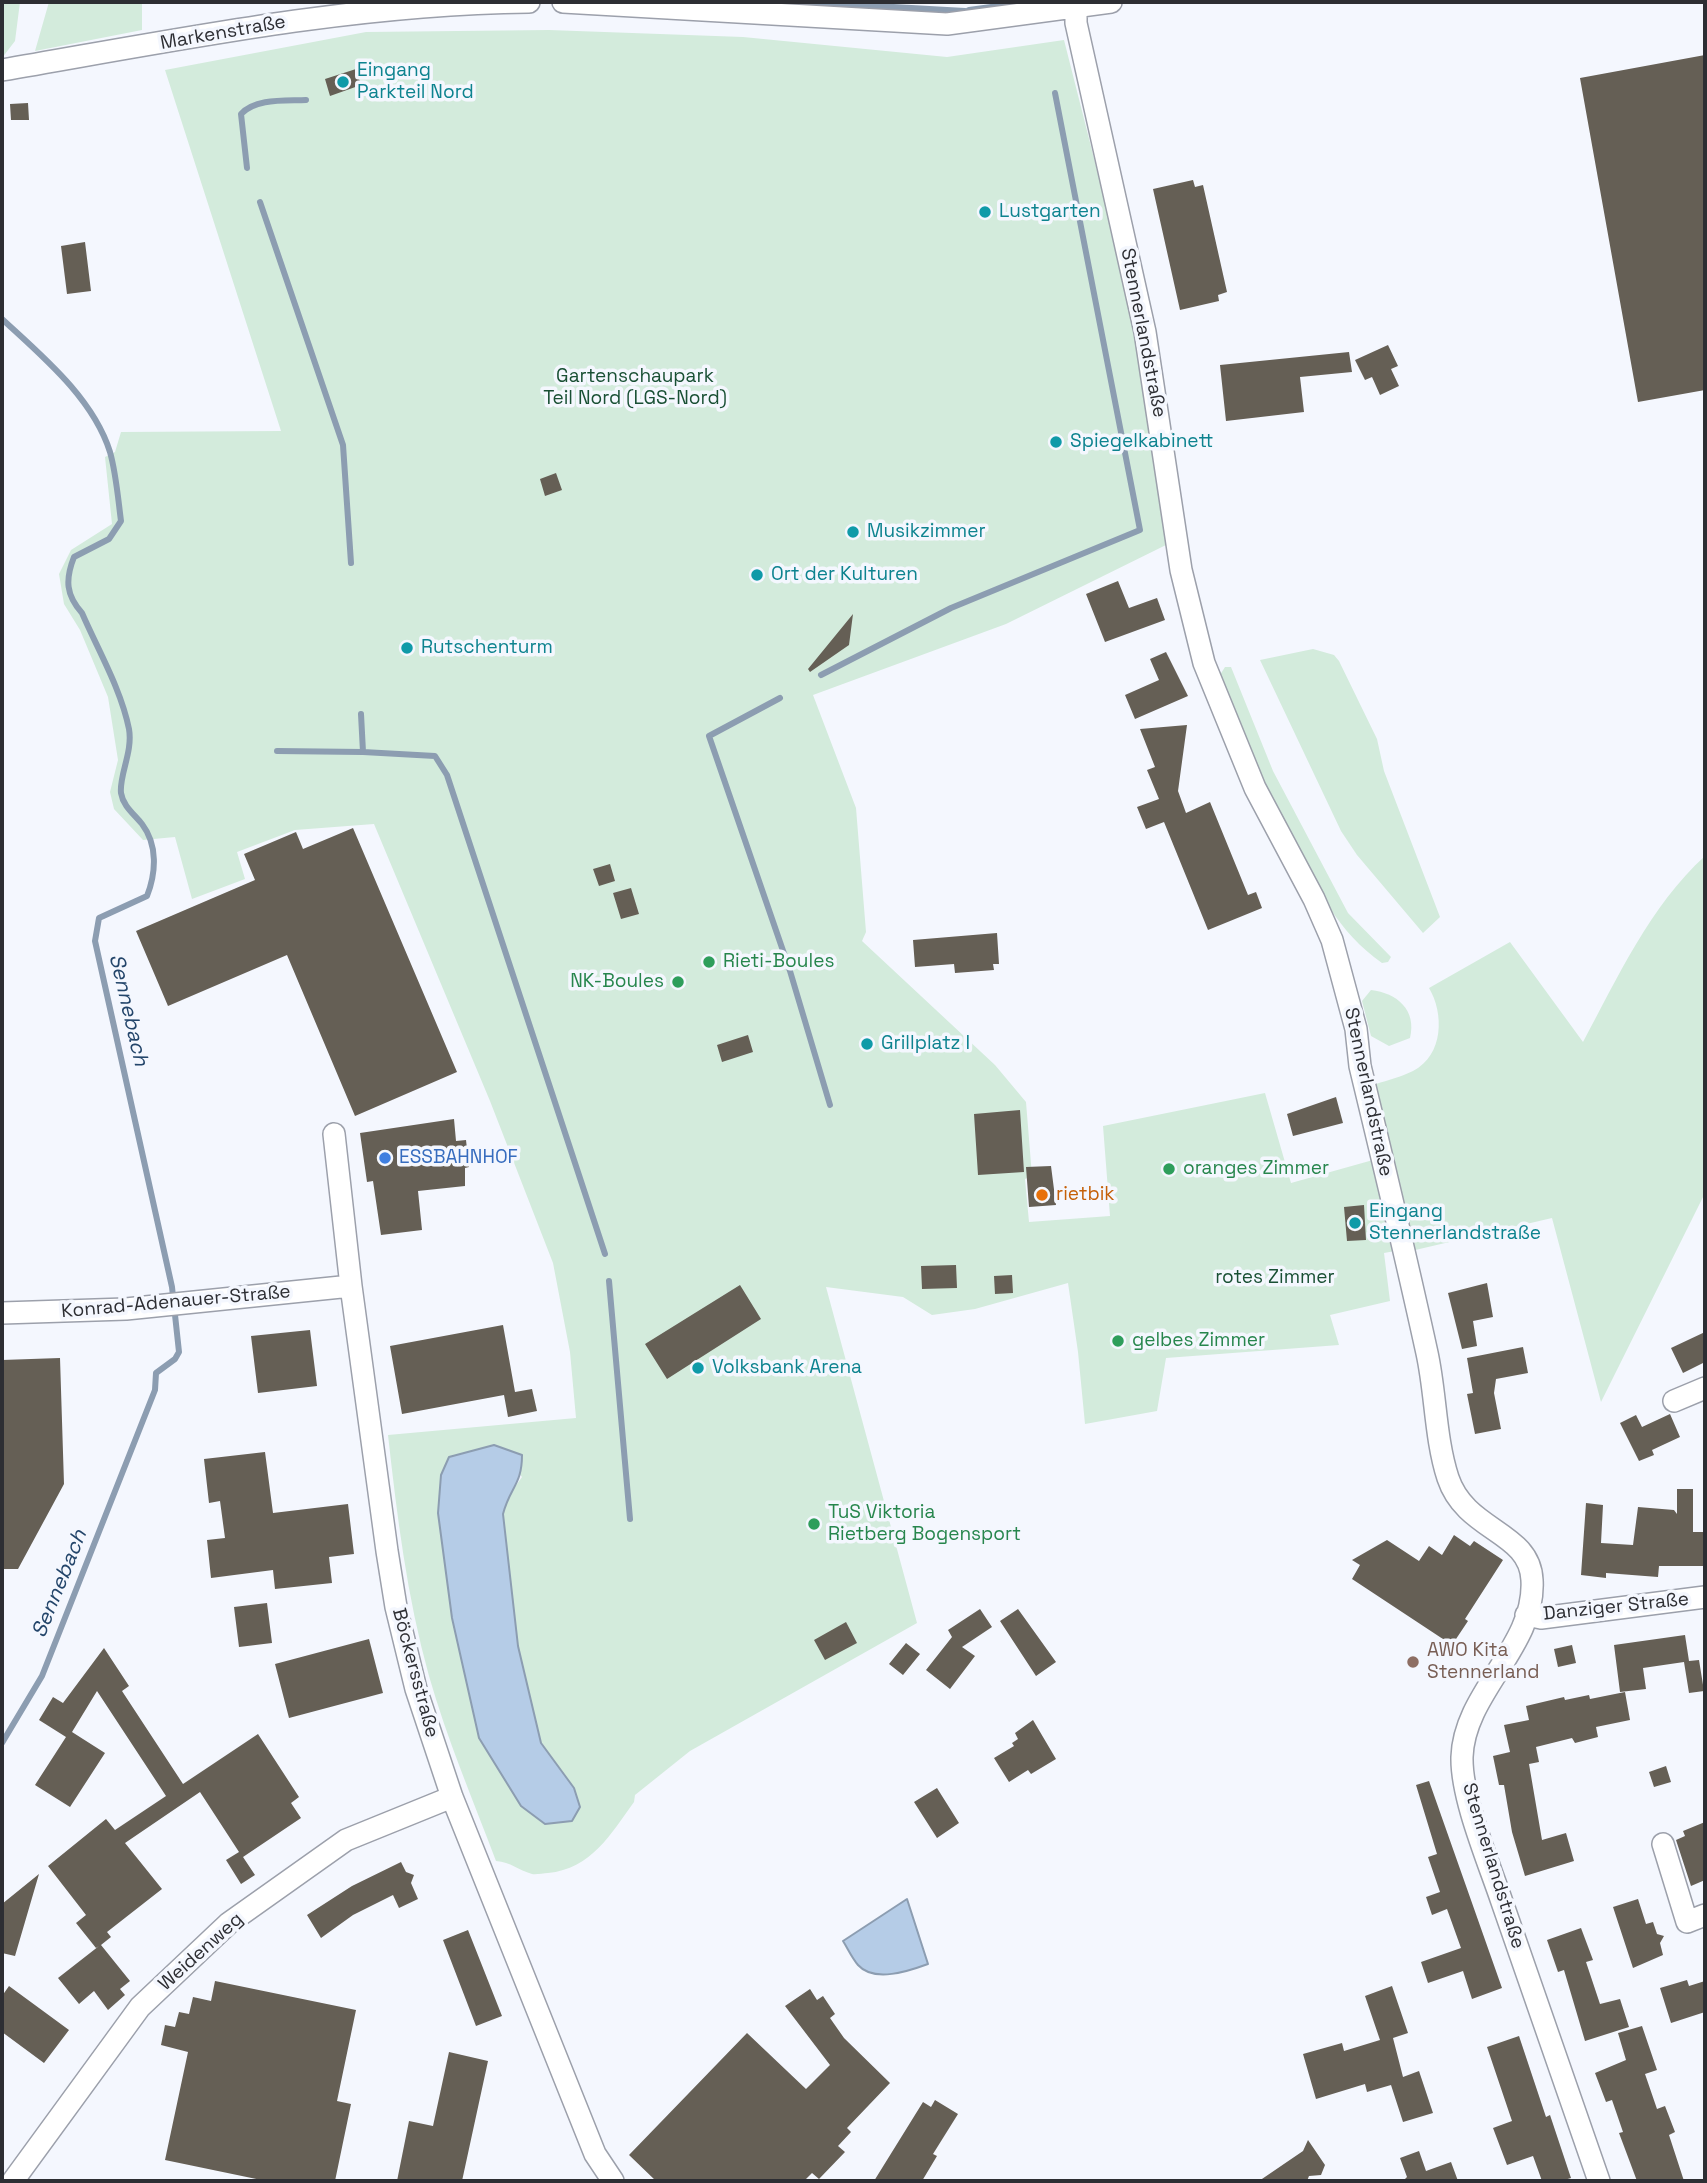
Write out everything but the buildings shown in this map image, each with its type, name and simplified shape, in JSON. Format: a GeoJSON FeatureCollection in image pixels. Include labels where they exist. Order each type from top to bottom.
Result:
{"type":"FeatureCollection","features":[{"type":"Feature","properties":{"kind":"street","name":"Markenstraße"},"geometry":{"type":"LineString","coordinates":[[2,70],[361,12],[465,3],[529,2]]}},
{"type":"Feature","properties":{"kind":"street"},"geometry":{"type":"LineString","coordinates":[[562,2],[947,24],[1111,2]]}},
{"type":"Feature","properties":{"kind":"street","name":"Stennerlandstraße"},"geometry":{"type":"LineString","coordinates":[[1076,7],[1076,23],[1145,332],[1181,570],[1204,663],[1255,788],[1314,899],[1332,940],[1356,1029],[1360,1066],[1428,1358],[1446,1470],[1454,1497],[1468,1513],[1519,1548],[1528,1559],[1533,1582],[1526,1615],[1477,1706],[1465,1736],[1462,1759],[1466,1787],[1483,1846],[1599,2181]]}},
{"type":"Feature","properties":{"kind":"street","name":"Böckersstraße"},"geometry":{"type":"LineString","coordinates":[[334,1133],[351,1286],[396,1607],[416,1689],[453,1797],[595,2154],[613,2181]]}},
{"type":"Feature","properties":{"kind":"street","name":"Konrad-Adenauer-Straße"},"geometry":{"type":"LineString","coordinates":[[2,1313],[126,1309],[351,1286]]}},
{"type":"Feature","properties":{"kind":"street"},"geometry":{"type":"LineString","coordinates":[[1674,1401],[1705,1388]]}},
{"type":"Feature","properties":{"kind":"street","name":"Danziger Straße"},"geometry":{"type":"LineString","coordinates":[[1526,1615],[1541,1618],[1705,1597]]}},
{"type":"Feature","properties":{"kind":"street","name":"Weidenweg"},"geometry":{"type":"LineString","coordinates":[[13,2181],[140,2007],[229,1923],[346,1840],[453,1797]]}},
{"type":"Feature","properties":{"kind":"street"},"geometry":{"type":"LineString","coordinates":[[1663,1844],[1687,1922],[1705,1915]]}},
{"type":"Feature","properties":{"kind":"green space"},"geometry":{"type":"Polygon","coordinates":[[[2,2],[20,2],[15,41],[2,58],[2,2]]]}},
{"type":"Feature","properties":{"kind":"green space"},"geometry":{"type":"Polygon","coordinates":[[[49,2],[142,2],[142,30],[35,51],[49,2]]]}},
{"type":"Feature","properties":{"kind":"green space","name":"Gartenschaupark Teil Nord (LGS-Nord)"},"geometry":{"type":"Polygon","coordinates":[[[549,30],[743,37],[947,57],[1064,40],[1119,257],[1138,353],[1168,544],[1006,624],[813,695],[856,808],[866,932],[862,941],[995,1065],[1026,1102],[1032,1176],[1025,1179],[1029,1222],[1110,1216],[1103,1126],[1265,1093],[1291,1183],[1373,1160],[1395,1251],[1384,1253],[1390,1301],[1330,1315],[1339,1345],[1166,1358],[1157,1411],[1085,1424],[1068,1283],[975,1309],[932,1315],[903,1297],[826,1287],[917,1623],[690,1751],[635,1795],[634,1802],[617,1826],[588,1857],[563,1870],[538,1874],[496,1861],[444,1723],[421,1646],[409,1586],[388,1435],[576,1418],[570,1352],[553,1263],[490,1101],[374,824],[295,830],[237,852],[245,879],[192,899],[175,837],[143,840],[114,809],[110,792],[118,760],[108,697],[80,630],[64,604],[59,574],[71,550],[112,524],[105,457],[115,452],[121,432],[281,431],[165,70],[366,32],[549,30]],[[494,1445],[521,1806],[574,1788],[541,1743],[518,1646],[503,1514],[507,1498],[522,1477],[494,1445]]]}},
{"type":"Feature","properties":{"kind":"green space"},"geometry":{"type":"Polygon","coordinates":[[[1313,649],[1334,655],[1339,661],[1377,739],[1384,771],[1440,917],[1423,933],[1357,855],[1341,831],[1260,660],[1313,649]]]}},
{"type":"Feature","properties":{"kind":"green space"},"geometry":{"type":"Polygon","coordinates":[[[1225,667],[1231,667],[1273,771],[1348,913],[1391,957],[1388,962],[1382,963],[1353,938],[1330,909],[1312,878],[1263,783],[1218,678],[1225,667]]]}},
{"type":"Feature","properties":{"kind":"green space"},"geometry":{"type":"Polygon","coordinates":[[[1705,856],[1705,1193],[1601,1402],[1552,1218],[1411,1251],[1376,1084],[1413,1071],[1431,1055],[1436,1044],[1439,1021],[1429,988],[1510,942],[1583,1042],[1651,920],[1685,876],[1705,856]]]}},
{"type":"Feature","properties":{"kind":"green space"},"geometry":{"type":"Polygon","coordinates":[[[1371,990],[1397,999],[1408,1011],[1411,1019],[1410,1038],[1389,1046],[1371,1036],[1362,1001],[1371,990]]]}},
{"type":"Feature","properties":{"kind":"water"},"geometry":{"type":"Polygon","coordinates":[[[494,1445],[522,1455],[518,1480],[503,1514],[518,1646],[541,1743],[574,1788],[580,1807],[572,1821],[545,1824],[521,1806],[479,1738],[452,1618],[438,1513],[441,1475],[449,1457],[494,1445]]]}},
{"type":"Feature","properties":{"kind":"water"},"geometry":{"type":"Polygon","coordinates":[[[907,1899],[928,1964],[892,1974],[865,1970],[858,1965],[843,1941],[907,1899]]]}},
{"type":"Feature","properties":{"kind":"waterway"},"geometry":{"type":"LineString","coordinates":[[804,2],[965,11]]}},
{"type":"Feature","properties":{"kind":"waterway"},"geometry":{"type":"LineString","coordinates":[[969,10],[1028,2]]}},
{"type":"Feature","properties":{"kind":"waterway"},"geometry":{"type":"LineString","coordinates":[[821,675],[951,608],[1140,530],[1055,93]]}},
{"type":"Feature","properties":{"kind":"waterway"},"geometry":{"type":"LineString","coordinates":[[247,168],[241,114],[263,103],[306,100]]}},
{"type":"Feature","properties":{"kind":"waterway"},"geometry":{"type":"LineString","coordinates":[[260,202],[343,445],[351,563]]}},
{"type":"Feature","properties":{"kind":"waterway","name":"Sennebach"},"geometry":{"type":"LineString","coordinates":[[2,319],[65,379],[92,414],[110,452],[115,477],[121,521],[109,539],[74,557],[68,580],[73,600],[82,613],[121,699],[130,738],[121,786],[122,798],[147,832],[153,850],[154,869],[147,896],[99,918],[95,941],[172,1287],[179,1352],[175,1359],[156,1373],[155,1390],[42,1676],[2,1743]]}},
{"type":"Feature","properties":{"kind":"waterway"},"geometry":{"type":"LineString","coordinates":[[780,698],[709,736],[790,971],[830,1105]]}},
{"type":"Feature","properties":{"kind":"waterway"},"geometry":{"type":"LineString","coordinates":[[361,714],[363,752],[435,756],[447,775],[605,1254]]}},
{"type":"Feature","properties":{"kind":"waterway"},"geometry":{"type":"LineString","coordinates":[[277,751],[363,752]]}},
{"type":"Feature","properties":{"kind":"waterway"},"geometry":{"type":"LineString","coordinates":[[609,1281],[630,1519]]}},
{"type":"Feature","properties":{"kind":"place","name":"Eingang Parkteil Nord"},"geometry":{"type":"Point","coordinates":[343,82]}},
{"type":"Feature","properties":{"kind":"place","name":"Lustgarten"},"geometry":{"type":"Point","coordinates":[985,212]}},
{"type":"Feature","properties":{"kind":"place","name":"Spiegelkabinett"},"geometry":{"type":"Point","coordinates":[1056,442]}},
{"type":"Feature","properties":{"kind":"place","name":"Musikzimmer"},"geometry":{"type":"Point","coordinates":[853,532]}},
{"type":"Feature","properties":{"kind":"place","name":"Ort der Kulturen"},"geometry":{"type":"Point","coordinates":[757,575]}},
{"type":"Feature","properties":{"kind":"place","name":"Rutschenturm"},"geometry":{"type":"Point","coordinates":[407,648]}},
{"type":"Feature","properties":{"kind":"place","name":"Rieti-Boules"},"geometry":{"type":"Point","coordinates":[709,962]}},
{"type":"Feature","properties":{"kind":"place","name":"NK-Boules"},"geometry":{"type":"Point","coordinates":[678,982]}},
{"type":"Feature","properties":{"kind":"place","name":"Grillplatz I"},"geometry":{"type":"Point","coordinates":[867,1044]}},
{"type":"Feature","properties":{"kind":"place","name":"ESSBAHNHOF"},"geometry":{"type":"Point","coordinates":[385,1158]}},
{"type":"Feature","properties":{"kind":"place","name":"oranges Zimmer"},"geometry":{"type":"Point","coordinates":[1169,1169]}},
{"type":"Feature","properties":{"kind":"place","name":"rietbik"},"geometry":{"type":"Point","coordinates":[1042,1195]}},
{"type":"Feature","properties":{"kind":"place","name":"Eingang Stennerlandstraße"},"geometry":{"type":"Point","coordinates":[1355,1223]}},
{"type":"Feature","properties":{"kind":"place","name":"gelbes Zimmer"},"geometry":{"type":"Point","coordinates":[1118,1341]}},
{"type":"Feature","properties":{"kind":"place","name":"Volksbank Arena"},"geometry":{"type":"Point","coordinates":[698,1368]}},
{"type":"Feature","properties":{"kind":"place","name":"TuS Viktoria Rietberg Bogensport"},"geometry":{"type":"Point","coordinates":[814,1524]}},
{"type":"Feature","properties":{"kind":"place","name":"AWO Kita Stennerland"},"geometry":{"type":"Point","coordinates":[1413,1662]}},
{"type":"Feature","properties":{"kind":"park label","name":"rotes Zimmer"},"geometry":{"type":"Point","coordinates":[1275,1278]}}]}
